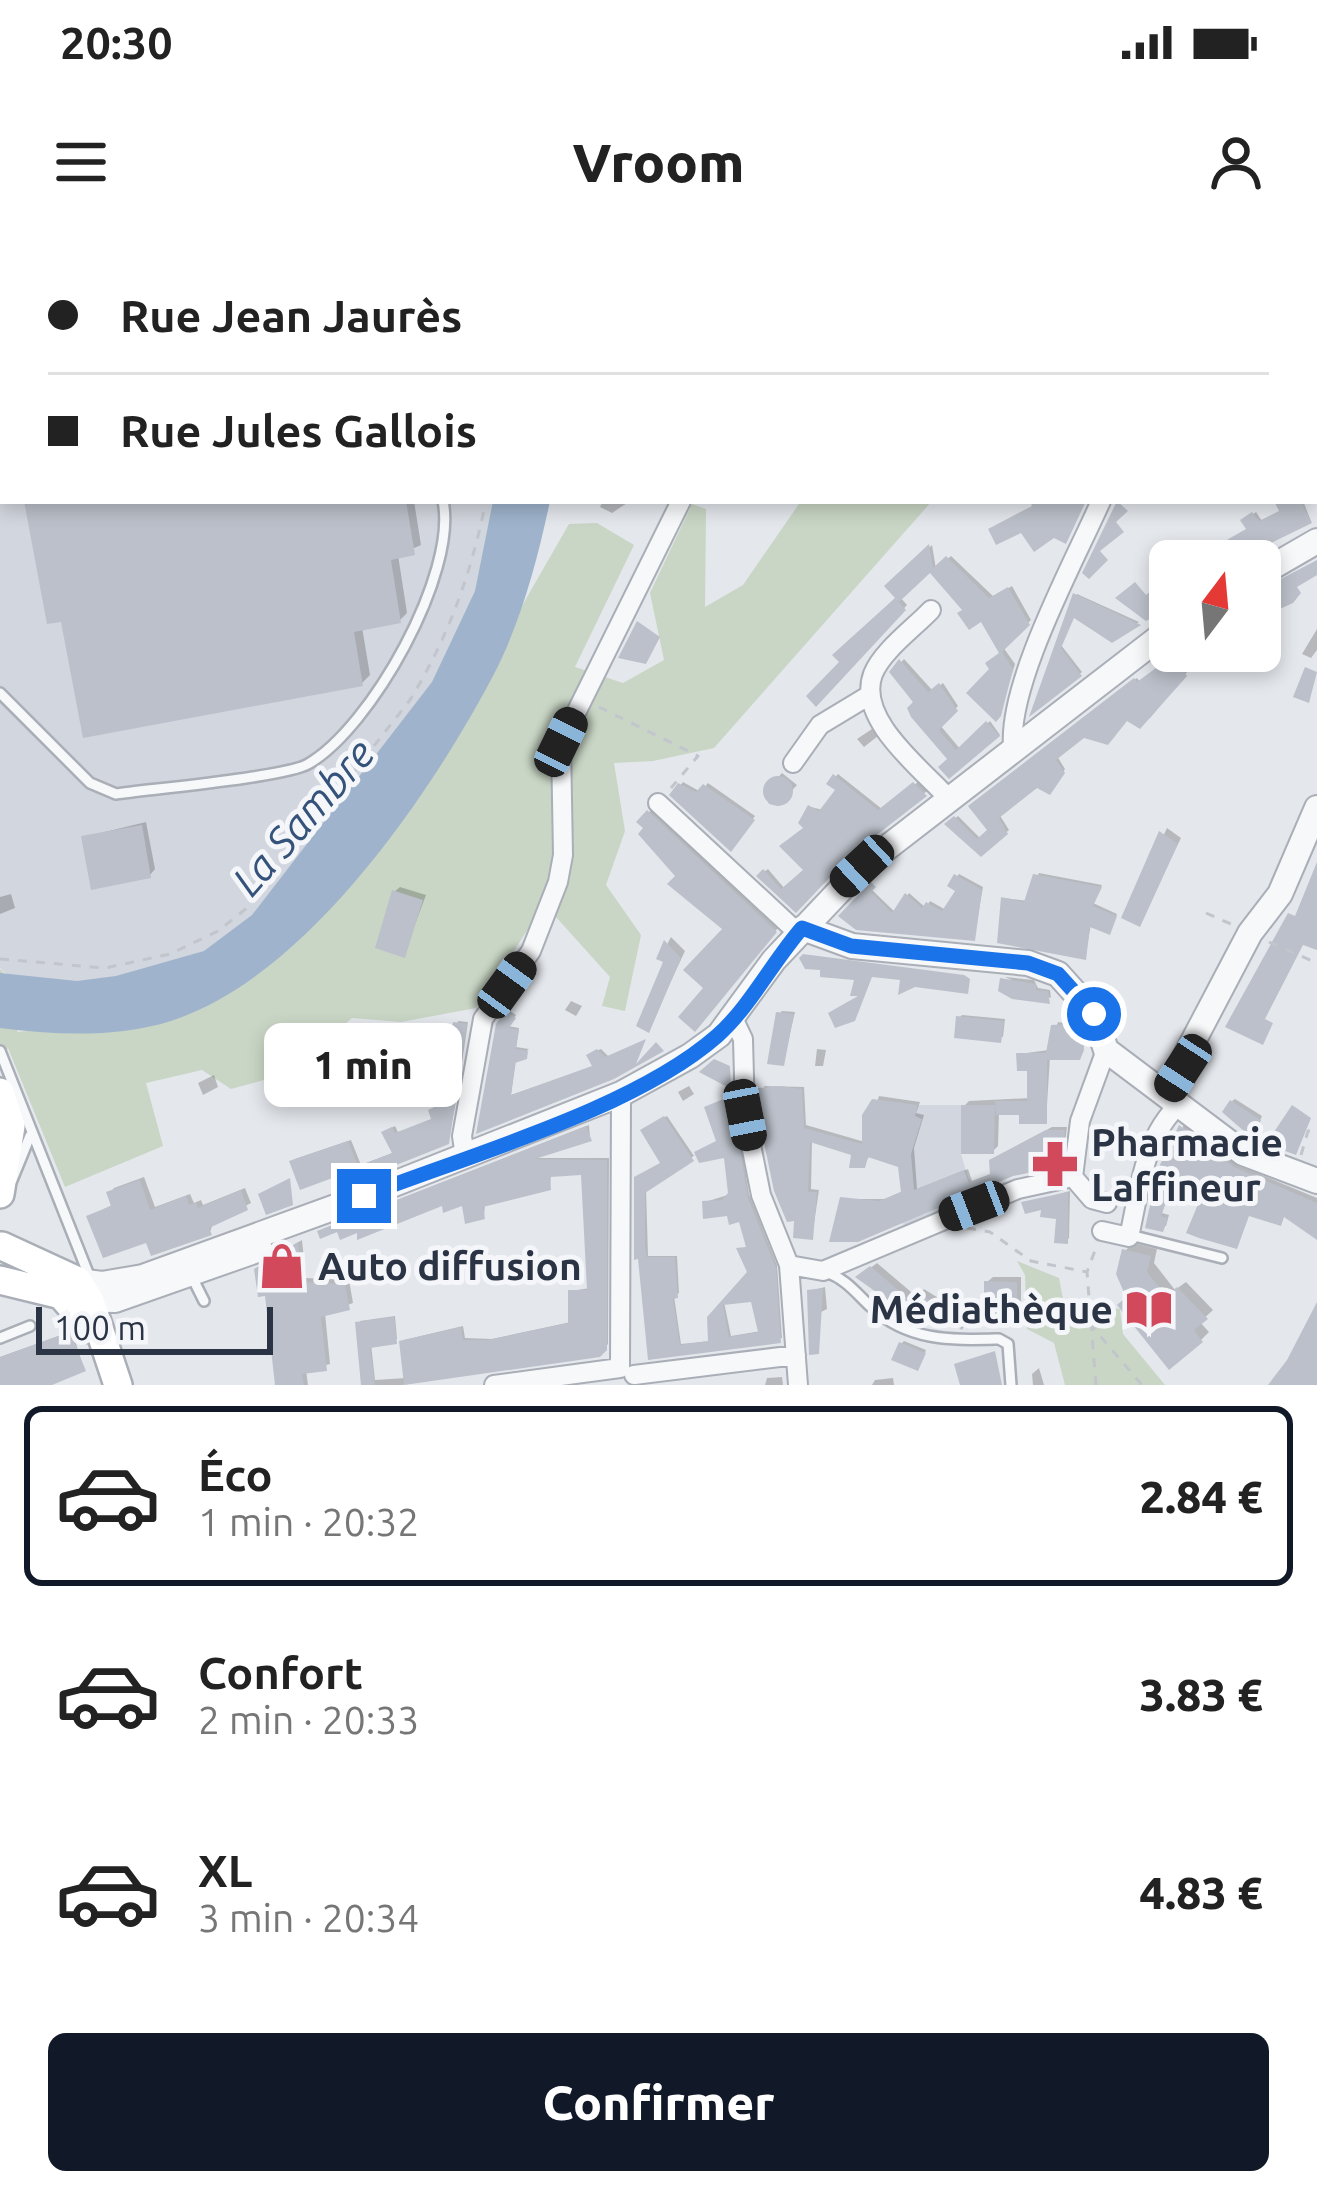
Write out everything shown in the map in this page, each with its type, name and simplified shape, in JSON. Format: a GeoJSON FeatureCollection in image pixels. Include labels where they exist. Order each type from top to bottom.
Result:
{"type":"FeatureCollection","features":[{"type":"Feature","properties":{"kind":"main road"},"geometry":{"type":"LineString","coordinates":[[0,1092],[11,1126],[0,1196]]}},
{"type":"Feature","properties":{"kind":"main road"},"geometry":{"type":"LineString","coordinates":[[0,1261],[1,1243],[85,1293]]}},
{"type":"Feature","properties":{"kind":"main road"},"geometry":{"type":"LineString","coordinates":[[0,1284],[85,1293]]}},
{"type":"Feature","properties":{"kind":"main road"},"geometry":{"type":"LineString","coordinates":[[85,1293],[77,1307],[119,1380]]}},
{"type":"Feature","properties":{"kind":"street"},"geometry":{"type":"LineString","coordinates":[[465,1156],[462,1136],[483,1019],[532,951],[558,882],[561,742],[680,504]]}},
{"type":"Feature","properties":{"kind":"street"},"geometry":{"type":"LineString","coordinates":[[1013,746],[1011,721],[1038,645],[1100,504]]}},
{"type":"Feature","properties":{"kind":"street"},"geometry":{"type":"LineString","coordinates":[[1281,562],[1317,541]]}},
{"type":"Feature","properties":{"kind":"street"},"geometry":{"type":"LineString","coordinates":[[932,610],[874,670],[868,696],[878,718],[948,798]]}},
{"type":"Feature","properties":{"kind":"street"},"geometry":{"type":"LineString","coordinates":[[85,1293],[143,1277],[341,1205],[621,1094],[690,1056],[733,1018],[800,930],[862,866],[1149,645]]}},
{"type":"Feature","properties":{"kind":"street"},"geometry":{"type":"LineString","coordinates":[[793,763],[820,725],[868,696]]}},
{"type":"Feature","properties":{"kind":"street"},"geometry":{"type":"LineString","coordinates":[[658,803],[800,930],[851,946],[1028,963],[1058,974],[1094,1014],[1106,1050],[1243,1153],[1306,1178]]}},
{"type":"Feature","properties":{"kind":"street"},"geometry":{"type":"LineString","coordinates":[[1102,1231],[1130,1235],[1151,1146],[1250,933],[1280,894],[1317,808]]}},
{"type":"Feature","properties":{"kind":"street"},"geometry":{"type":"LineString","coordinates":[[733,1018],[743,1040],[745,1115],[761,1195],[789,1264],[798,1385]]}},
{"type":"Feature","properties":{"kind":"street"},"geometry":{"type":"LineString","coordinates":[[1106,1050],[1080,1121],[1073,1177],[1092,1199],[1107,1203]]}},
{"type":"Feature","properties":{"kind":"street"},"geometry":{"type":"LineString","coordinates":[[621,1094],[629,1376]]}},
{"type":"Feature","properties":{"kind":"street"},"geometry":{"type":"LineString","coordinates":[[789,1264],[823,1271],[1018,1189],[1073,1177]]}},
{"type":"Feature","properties":{"kind":"street"},"geometry":{"type":"LineString","coordinates":[[85,1293],[192,1277],[258,1250],[341,1205]]}},
{"type":"Feature","properties":{"kind":"street"},"geometry":{"type":"LineString","coordinates":[[192,1277],[195,1265],[278,1228]]}},
{"type":"Feature","properties":{"kind":"street"},"geometry":{"type":"LineString","coordinates":[[494,1385],[629,1376],[796,1355]]}},
{"type":"Feature","properties":{"kind":"lane"},"geometry":{"type":"LineString","coordinates":[[0,693],[90,783],[116,794],[306,766],[336,741],[380,686],[418,620],[443,547],[443,504]]}},
{"type":"Feature","properties":{"kind":"lane"},"geometry":{"type":"LineString","coordinates":[[1,1054],[119,1380]]}},
{"type":"Feature","properties":{"kind":"lane"},"geometry":{"type":"LineString","coordinates":[[0,1196],[30,1136]]}},
{"type":"Feature","properties":{"kind":"lane"},"geometry":{"type":"LineString","coordinates":[[1130,1235],[1222,1258]]}},
{"type":"Feature","properties":{"kind":"lane"},"geometry":{"type":"LineString","coordinates":[[823,1271],[841,1277],[876,1312],[907,1331],[931,1339],[999,1339],[1008,1344],[1011,1385]]}},
{"type":"Feature","properties":{"kind":"lane"},"geometry":{"type":"LineString","coordinates":[[192,1277],[204,1301]]}},
{"type":"Feature","properties":{"kind":"lane"},"geometry":{"type":"LineString","coordinates":[[0,1284],[79,1324],[119,1380]]}},
{"type":"Feature","properties":{"kind":"lane"},"geometry":{"type":"LineString","coordinates":[[0,1338],[30,1326]]}},
{"type":"Feature","properties":{"kind":"path"},"geometry":{"type":"LineString","coordinates":[[0,958],[78,968],[136,962],[194,946],[247,908],[410,700],[433,662],[470,574],[485,504]]}},
{"type":"Feature","properties":{"kind":"path"},"geometry":{"type":"LineString","coordinates":[[582,699],[698,756],[658,803]]}},
{"type":"Feature","properties":{"kind":"path"},"geometry":{"type":"LineString","coordinates":[[1206,913],[1317,963]]}},
{"type":"Feature","properties":{"kind":"path"},"geometry":{"type":"LineString","coordinates":[[1306,1178],[1308,1131],[1317,1130]]}},
{"type":"Feature","properties":{"kind":"path"},"geometry":{"type":"LineString","coordinates":[[930,1223],[990,1232],[1031,1261],[1087,1272]]}},
{"type":"Feature","properties":{"kind":"path"},"geometry":{"type":"LineString","coordinates":[[1096,1385],[1087,1272],[1102,1231]]}},
{"type":"Feature","properties":{"kind":"path"},"geometry":{"type":"LineString","coordinates":[[1089,1323],[1142,1385]]}},
{"type":"Feature","properties":{"kind":"shaded area"},"geometry":{"type":"Polygon","coordinates":[[[0,504],[513,504],[464,645],[263,927],[183,982],[33,999],[0,968],[0,504]]]}},
{"type":"Feature","properties":{"kind":"shaded area"},"geometry":{"type":"Polygon","coordinates":[[[900,1105],[961,1105],[961,1154],[974,1198],[904,1226],[896,1206],[901,1203],[900,1105]]]}},
{"type":"Feature","properties":{"kind":"green space"},"geometry":{"type":"Polygon","coordinates":[[[692,504],[706,509],[705,607],[743,585],[799,504],[929,504],[714,748],[653,761],[614,763],[625,831],[606,885],[641,935],[625,1011],[602,1006],[610,977],[556,917],[538,914],[476,1008],[401,1022],[352,1018],[290,1073],[231,1089],[202,1070],[146,1083],[163,1146],[65,1187],[8,1048],[0,1061],[0,969],[32,1000],[17,1032],[161,1016],[464,707],[569,524],[597,523],[634,545],[575,667],[623,683],[664,660],[650,593],[692,504]]]}},
{"type":"Feature","properties":{"kind":"green space"},"geometry":{"type":"Polygon","coordinates":[[[1017,1261],[1059,1278],[1063,1299],[1120,1309],[1123,1334],[1165,1385],[1065,1385],[1054,1343],[1027,1329],[1025,1275],[1017,1261]]]}},
{"type":"Feature","properties":{"kind":"water"},"geometry":{"type":"Polygon","coordinates":[[[492,504],[549,504],[512,633],[468,722],[400,825],[316,924],[270,966],[221,999],[171,1021],[86,1034],[0,1028],[0,973],[77,981],[116,976],[204,951],[252,915],[432,682],[475,591],[492,504]]]}},
{"type":"Feature","properties":{"kind":"building"},"geometry":{"type":"Polygon","coordinates":[[[25,504],[406,504],[415,555],[391,560],[401,623],[354,632],[363,686],[83,738],[61,622],[47,624],[25,504]]]}},
{"type":"Feature","properties":{"kind":"building"},"geometry":{"type":"Polygon","coordinates":[[[1085,504],[1066,544],[1054,538],[1034,552],[1021,533],[996,545],[988,529],[1032,506],[1085,504]]]}},
{"type":"Feature","properties":{"kind":"building"},"geometry":{"type":"Polygon","coordinates":[[[1116,504],[1120,504],[1128,511],[1116,522],[1124,532],[1100,551],[1108,560],[1089,579],[1082,573],[1116,504]]]}},
{"type":"Feature","properties":{"kind":"building"},"geometry":{"type":"Polygon","coordinates":[[[1276,504],[1302,504],[1312,523],[1277,540],[1227,540],[1246,529],[1240,520],[1252,512],[1259,521],[1279,511],[1276,504]]]}},
{"type":"Feature","properties":{"kind":"building"},"geometry":{"type":"Polygon","coordinates":[[[929,544],[933,568],[946,556],[989,598],[1008,587],[1030,625],[1002,652],[1013,669],[996,722],[966,693],[989,669],[985,663],[999,653],[981,622],[969,630],[957,613],[962,610],[930,573],[899,602],[884,586],[929,544]]]}},
{"type":"Feature","properties":{"kind":"building"},"geometry":{"type":"Polygon","coordinates":[[[1317,560],[1317,575],[1297,587],[1301,593],[1281,608],[1281,579],[1317,560]]]}},
{"type":"Feature","properties":{"kind":"building"},"geometry":{"type":"Polygon","coordinates":[[[1135,582],[1146,595],[1149,593],[1146,621],[1115,598],[1135,582]]]}},
{"type":"Feature","properties":{"kind":"building"},"geometry":{"type":"Polygon","coordinates":[[[1073,593],[1141,625],[1112,643],[1074,618],[1061,648],[1082,676],[1029,717],[1073,593]]]}},
{"type":"Feature","properties":{"kind":"building"},"geometry":{"type":"Polygon","coordinates":[[[895,598],[906,610],[816,707],[806,696],[839,662],[832,655],[895,598]]]}},
{"type":"Feature","properties":{"kind":"building"},"geometry":{"type":"Polygon","coordinates":[[[637,621],[660,637],[646,664],[618,658],[637,621]]]}},
{"type":"Feature","properties":{"kind":"building"},"geometry":{"type":"Polygon","coordinates":[[[899,659],[928,692],[939,683],[958,711],[939,730],[956,750],[986,721],[1000,736],[949,779],[938,767],[947,759],[911,717],[907,708],[913,702],[889,672],[899,659]]]}},
{"type":"Feature","properties":{"kind":"building"},"geometry":{"type":"Polygon","coordinates":[[[1305,667],[1317,672],[1309,703],[1293,697],[1305,667]]]}},
{"type":"Feature","properties":{"kind":"building"},"geometry":{"type":"Polygon","coordinates":[[[1151,672],[1184,672],[1187,676],[1140,729],[1127,721],[1108,745],[1084,738],[1056,760],[1065,773],[1050,795],[1037,788],[999,818],[1008,834],[981,857],[944,824],[954,816],[977,839],[987,830],[968,806],[1134,678],[1137,682],[1151,672]]]}},
{"type":"Feature","properties":{"kind":"building"},"geometry":{"type":"Polygon","coordinates":[[[833,774],[878,810],[913,782],[927,796],[852,854],[796,913],[756,876],[763,869],[781,889],[803,870],[779,846],[803,828],[798,823],[808,805],[819,811],[835,790],[826,784],[833,774]]]}},
{"type":"Feature","properties":{"kind":"building"},"geometry":{"type":"Polygon","coordinates":[[[778,776],[793,791],[778,806],[763,791],[778,776]]]}},
{"type":"Feature","properties":{"kind":"building"},"geometry":{"type":"Polygon","coordinates":[[[678,783],[696,792],[703,784],[755,820],[731,852],[669,795],[678,783]]]}},
{"type":"Feature","properties":{"kind":"building"},"geometry":{"type":"Polygon","coordinates":[[[647,810],[777,932],[695,1032],[678,1017],[703,988],[683,970],[722,929],[667,884],[675,876],[638,834],[643,828],[636,822],[647,810]]]}},
{"type":"Feature","properties":{"kind":"building"},"geometry":{"type":"Polygon","coordinates":[[[142,825],[151,878],[91,890],[81,836],[142,825]]]}},
{"type":"Feature","properties":{"kind":"building"},"geometry":{"type":"Polygon","coordinates":[[[1159,831],[1178,844],[1140,927],[1121,918],[1159,831]]]}},
{"type":"Feature","properties":{"kind":"building"},"geometry":{"type":"Polygon","coordinates":[[[1317,862],[1317,950],[1303,945],[1265,1019],[1273,1023],[1263,1045],[1225,1027],[1288,913],[1295,916],[1317,862]]]}},
{"type":"Feature","properties":{"kind":"building"},"geometry":{"type":"Polygon","coordinates":[[[954,874],[982,890],[975,941],[856,930],[838,916],[871,882],[876,887],[871,892],[892,913],[905,893],[922,908],[926,902],[942,911],[955,891],[947,886],[954,874]]]}},
{"type":"Feature","properties":{"kind":"building"},"geometry":{"type":"Polygon","coordinates":[[[1033,874],[1102,887],[1093,906],[1117,916],[1110,935],[1090,927],[1086,960],[997,943],[1001,897],[1024,902],[1033,874]]]}},
{"type":"Feature","properties":{"kind":"building"},"geometry":{"type":"Polygon","coordinates":[[[392,890],[423,900],[405,958],[375,948],[392,890]]]}},
{"type":"Feature","properties":{"kind":"building"},"geometry":{"type":"Polygon","coordinates":[[[664,940],[681,958],[649,1033],[636,1026],[663,962],[656,959],[664,940]]]}},
{"type":"Feature","properties":{"kind":"building"},"geometry":{"type":"Polygon","coordinates":[[[803,954],[964,975],[970,979],[968,994],[915,987],[898,995],[900,980],[872,977],[855,1021],[835,1028],[828,1013],[858,996],[850,996],[854,980],[820,977],[820,970],[805,969],[799,958],[803,954]]]}},
{"type":"Feature","properties":{"kind":"building"},"geometry":{"type":"Polygon","coordinates":[[[1000,978],[1036,984],[1036,990],[1048,991],[1050,1004],[1012,999],[998,991],[1000,978]]]}},
{"type":"Feature","properties":{"kind":"building"},"geometry":{"type":"Polygon","coordinates":[[[505,1011],[516,1018],[509,1028],[519,1030],[516,1049],[528,1051],[527,1059],[515,1063],[511,1095],[592,1066],[586,1055],[597,1049],[605,1057],[646,1039],[636,1064],[656,1042],[664,1051],[614,1079],[476,1134],[496,1024],[505,1011]]]}},
{"type":"Feature","properties":{"kind":"building"},"geometry":{"type":"Polygon","coordinates":[[[776,1012],[794,1014],[784,1066],[767,1064],[776,1012]]]}},
{"type":"Feature","properties":{"kind":"building"},"geometry":{"type":"Polygon","coordinates":[[[956,1016],[1004,1021],[1001,1043],[954,1038],[956,1016]]]}},
{"type":"Feature","properties":{"kind":"building"},"geometry":{"type":"Polygon","coordinates":[[[453,1022],[467,1024],[449,1144],[351,1183],[346,1173],[300,1190],[289,1161],[348,1141],[358,1166],[387,1155],[392,1153],[381,1132],[392,1127],[395,1133],[431,1119],[428,1110],[454,1098],[432,1092],[435,1072],[428,1071],[433,1036],[450,1039],[453,1022]]]}},
{"type":"Feature","properties":{"kind":"building"},"geometry":{"type":"Polygon","coordinates":[[[1070,1024],[1070,1029],[1082,1029],[1084,1050],[1080,1060],[1047,1060],[1047,1124],[1019,1124],[1019,1115],[996,1115],[995,1101],[1027,1101],[1027,1071],[1017,1071],[1016,1053],[1046,1053],[1051,1025],[1070,1024]]]}},
{"type":"Feature","properties":{"kind":"building"},"geometry":{"type":"Polygon","coordinates":[[[714,1059],[730,1066],[731,1089],[699,1072],[714,1059]]]}},
{"type":"Feature","properties":{"kind":"building"},"geometry":{"type":"Polygon","coordinates":[[[758,1088],[802,1089],[804,1128],[862,1144],[862,1115],[872,1099],[918,1105],[915,1116],[922,1119],[911,1154],[914,1190],[964,1170],[969,1183],[990,1175],[989,1160],[1046,1130],[1065,1130],[1061,1166],[1013,1176],[858,1242],[829,1242],[840,1197],[879,1201],[901,1192],[898,1167],[868,1157],[865,1168],[849,1168],[851,1155],[810,1142],[808,1192],[817,1192],[813,1240],[793,1238],[794,1221],[787,1222],[774,1191],[758,1113],[758,1088]]]}},
{"type":"Feature","properties":{"kind":"building"},"geometry":{"type":"Polygon","coordinates":[[[731,1096],[748,1198],[776,1268],[781,1343],[648,1360],[638,1259],[634,1260],[634,1177],[660,1163],[640,1130],[664,1116],[694,1161],[645,1193],[647,1257],[675,1257],[678,1298],[673,1299],[680,1345],[708,1341],[707,1317],[747,1272],[736,1248],[746,1247],[739,1222],[729,1225],[727,1216],[703,1219],[702,1201],[722,1200],[728,1193],[724,1158],[699,1163],[694,1152],[716,1141],[704,1107],[731,1096]],[[751,1302],[723,1305],[729,1337],[758,1332],[751,1302]]]}},
{"type":"Feature","properties":{"kind":"building"},"geometry":{"type":"Polygon","coordinates":[[[1230,1100],[1261,1120],[1253,1139],[1222,1112],[1230,1100]]]}},
{"type":"Feature","properties":{"kind":"building"},"geometry":{"type":"Polygon","coordinates":[[[961,1105],[995,1105],[994,1154],[961,1154],[961,1105]]]}},
{"type":"Feature","properties":{"kind":"building"},"geometry":{"type":"Polygon","coordinates":[[[1292,1105],[1311,1118],[1296,1155],[1266,1144],[1292,1105]]]}},
{"type":"Feature","properties":{"kind":"building"},"geometry":{"type":"Polygon","coordinates":[[[1179,1125],[1234,1167],[1317,1203],[1317,1240],[1284,1217],[1281,1226],[1249,1216],[1237,1249],[1199,1238],[1186,1233],[1199,1202],[1171,1187],[1161,1216],[1168,1218],[1163,1232],[1145,1228],[1158,1169],[1179,1125]]]}},
{"type":"Feature","properties":{"kind":"building"},"geometry":{"type":"Polygon","coordinates":[[[586,1126],[592,1141],[535,1159],[607,1160],[607,1350],[600,1357],[404,1385],[399,1341],[461,1327],[463,1340],[487,1340],[568,1323],[568,1290],[587,1290],[581,1175],[550,1177],[551,1190],[483,1207],[485,1219],[465,1224],[462,1206],[443,1213],[442,1206],[357,1240],[357,1233],[340,1240],[337,1232],[320,1239],[317,1231],[586,1126]]]}},
{"type":"Feature","properties":{"kind":"building"},"geometry":{"type":"Polygon","coordinates":[[[290,1178],[293,1205],[266,1215],[258,1194],[290,1178]]]}},
{"type":"Feature","properties":{"kind":"building"},"geometry":{"type":"Polygon","coordinates":[[[140,1180],[150,1210],[186,1196],[189,1205],[196,1203],[198,1208],[241,1190],[248,1210],[209,1228],[212,1235],[151,1256],[146,1243],[103,1258],[86,1216],[111,1206],[106,1192],[140,1180]]]}},
{"type":"Feature","properties":{"kind":"building"},"geometry":{"type":"Polygon","coordinates":[[[1068,1192],[1068,1244],[1054,1243],[1056,1219],[1040,1217],[1041,1210],[1025,1214],[1021,1202],[1068,1192]]]}},
{"type":"Feature","properties":{"kind":"building"},"geometry":{"type":"Polygon","coordinates":[[[298,1242],[302,1282],[345,1284],[350,1310],[321,1317],[327,1371],[302,1374],[304,1385],[275,1385],[265,1296],[258,1297],[254,1269],[298,1242]]]}},
{"type":"Feature","properties":{"kind":"building","name":"Médiathèque"},"geometry":{"type":"Polygon","coordinates":[[[1122,1249],[1151,1256],[1147,1272],[1166,1296],[1177,1287],[1208,1319],[1194,1330],[1203,1342],[1169,1370],[1117,1305],[1126,1297],[1116,1274],[1122,1249]]]}},
{"type":"Feature","properties":{"kind":"building"},"geometry":{"type":"Polygon","coordinates":[[[870,1266],[911,1301],[917,1292],[941,1308],[947,1300],[984,1323],[966,1323],[962,1330],[937,1314],[932,1322],[907,1307],[904,1312],[855,1277],[870,1266]]]}},
{"type":"Feature","properties":{"kind":"building"},"geometry":{"type":"Polygon","coordinates":[[[984,1281],[1017,1282],[1017,1323],[984,1323],[984,1281]]]}},
{"type":"Feature","properties":{"kind":"building"},"geometry":{"type":"Polygon","coordinates":[[[823,1288],[819,1354],[809,1355],[807,1290],[823,1288]]]}},
{"type":"Feature","properties":{"kind":"building"},"geometry":{"type":"Polygon","coordinates":[[[1317,1302],[1317,1385],[1268,1385],[1287,1360],[1317,1302]]]}},
{"type":"Feature","properties":{"kind":"building"},"geometry":{"type":"Polygon","coordinates":[[[394,1317],[397,1344],[370,1348],[375,1385],[361,1385],[355,1322],[394,1317]]]}},
{"type":"Feature","properties":{"kind":"building"},"geometry":{"type":"Polygon","coordinates":[[[70,1332],[86,1371],[52,1385],[0,1385],[0,1357],[70,1332]]]}},
{"type":"Feature","properties":{"kind":"building"},"geometry":{"type":"Polygon","coordinates":[[[899,1342],[926,1353],[918,1371],[891,1360],[899,1342]]]}},
{"type":"Feature","properties":{"kind":"building"},"geometry":{"type":"Polygon","coordinates":[[[995,1351],[1002,1385],[960,1385],[954,1364],[995,1351]]]}},
{"type":"Feature","properties":{"kind":"place","name":"Pharmacie Laffineur"},"geometry":{"type":"Point","coordinates":[1055,1164]}},
{"type":"Feature","properties":{"kind":"place","name":"Auto diffusion"},"geometry":{"type":"Point","coordinates":[282,1266]}},
{"type":"Feature","properties":{"kind":"place","name":"Médiathèque"},"geometry":{"type":"Point","coordinates":[1149,1309]}},
{"type":"Feature","properties":{"kind":"route"},"geometry":{"type":"LineString","coordinates":[[364,1196],[621,1094],[690,1056],[719,1035],[802,928],[851,946],[1028,963],[1058,974],[1094,1014]]}},
{"type":"Feature","properties":{"kind":"water label","name":"La Sambre"},"geometry":{"type":"Point","coordinates":[303,817]}}]}
